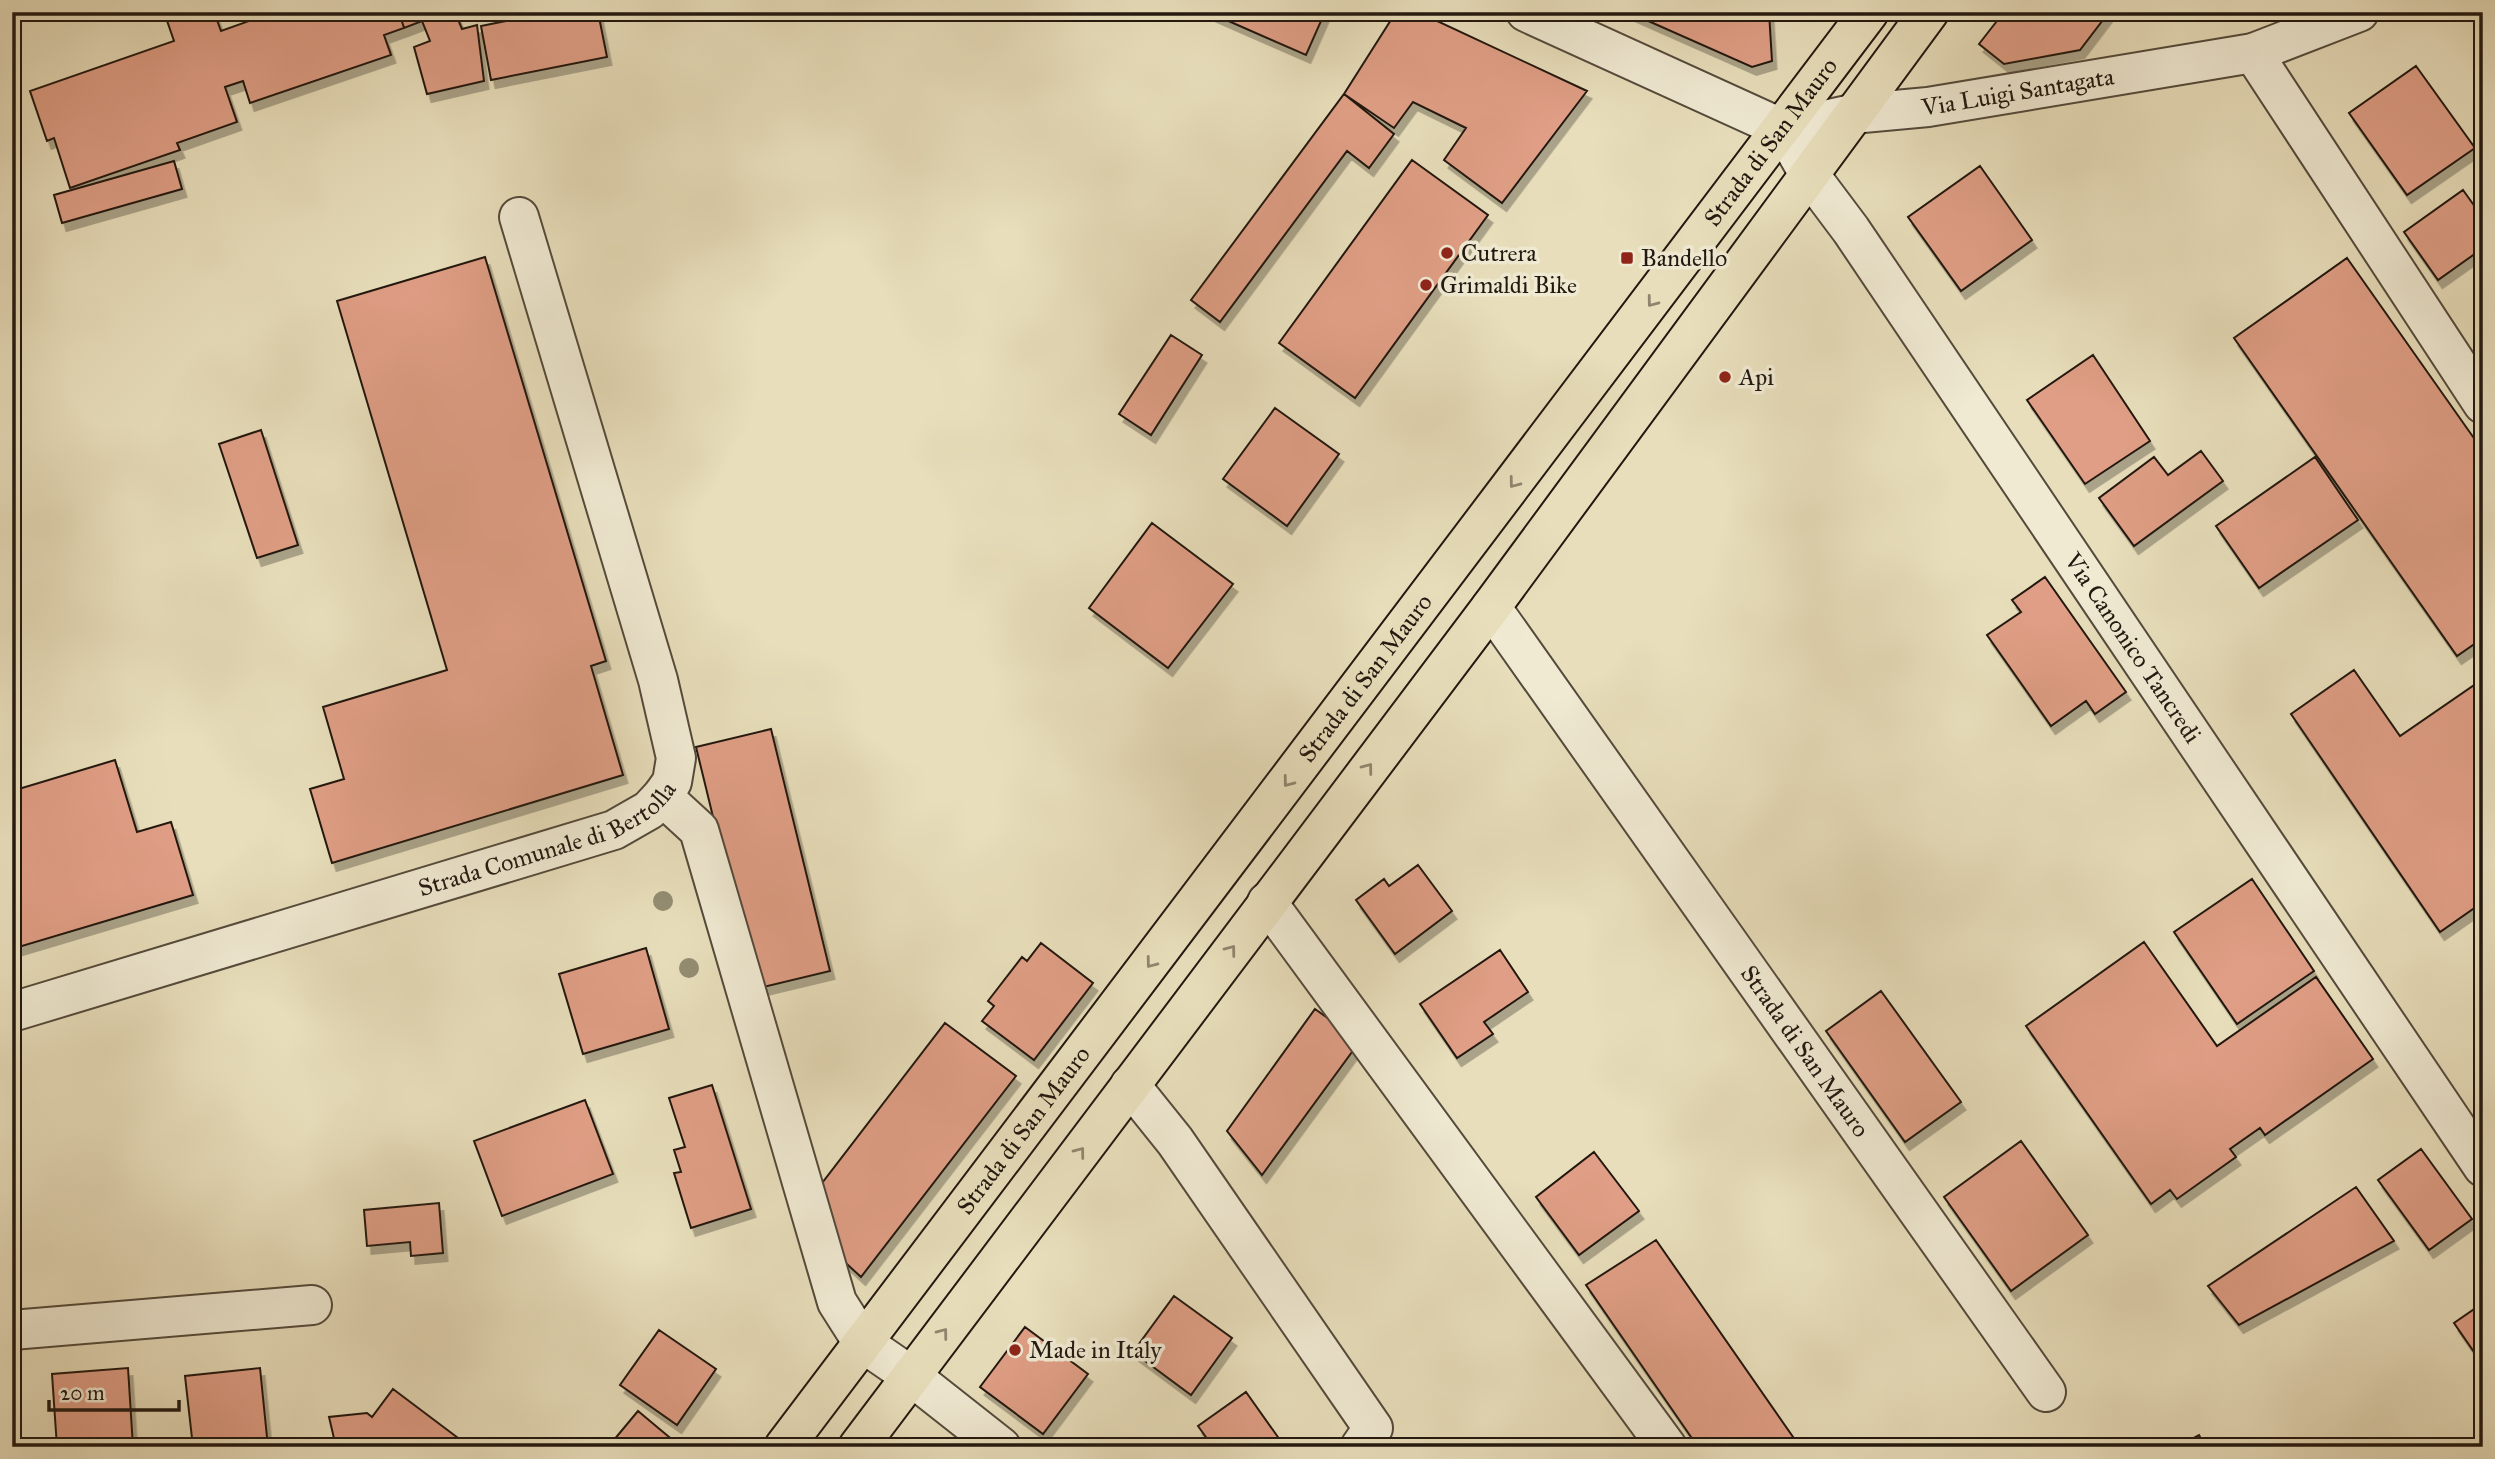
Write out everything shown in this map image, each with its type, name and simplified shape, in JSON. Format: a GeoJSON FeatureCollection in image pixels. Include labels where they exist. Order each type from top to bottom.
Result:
{"type":"FeatureCollection","features":[{"type":"Feature","properties":{"kind":"main road","name":"Strada di San Mauro"},"geometry":{"type":"LineString","coordinates":[[784,1447],[1869,12]]}},
{"type":"Feature","properties":{"kind":"main road","name":"Strada di San Mauro"},"geometry":{"type":"LineString","coordinates":[[858,1447],[1490,607],[1928,12]]}},
{"type":"Feature","properties":{"kind":"street"},"geometry":{"type":"LineString","coordinates":[[1526,12],[1783,129]]}},
{"type":"Feature","properties":{"kind":"street","name":"Via Luigi Santagata"},"geometry":{"type":"LineString","coordinates":[[1783,129],[1852,114],[1928,107],[2253,53],[2359,12]]}},
{"type":"Feature","properties":{"kind":"street"},"geometry":{"type":"LineString","coordinates":[[2253,53],[2483,404]]}},
{"type":"Feature","properties":{"kind":"street","name":"Via Canonico Tancredi"},"geometry":{"type":"LineString","coordinates":[[1783,129],[1809,174],[1846,223],[2483,1167]]}},
{"type":"Feature","properties":{"kind":"street","name":"Strada Comunale di Bertolla"},"geometry":{"type":"LineString","coordinates":[[12,1012],[614,830],[649,810],[672,782],[676,758],[658,680],[519,217]]}},
{"type":"Feature","properties":{"kind":"street","name":"Strada di San Mauro"},"geometry":{"type":"LineString","coordinates":[[1490,607],[2046,1392]]}},
{"type":"Feature","properties":{"kind":"street"},"geometry":{"type":"LineString","coordinates":[[662,796],[699,830],[837,1303],[863,1343],[911,1376],[1001,1447]]}},
{"type":"Feature","properties":{"kind":"street"},"geometry":{"type":"LineString","coordinates":[[1268,902],[1667,1447]]}},
{"type":"Feature","properties":{"kind":"street"},"geometry":{"type":"LineString","coordinates":[[1130,1085],[1175,1141],[1373,1428],[1360,1447]]}},
{"type":"Feature","properties":{"kind":"street"},"geometry":{"type":"LineString","coordinates":[[12,1330],[312,1305]]}},
{"type":"Feature","properties":{"kind":"building"},"geometry":{"type":"Polygon","coordinates":[[[164,12],[214,12],[221,31],[274,12],[399,12],[404,28],[384,35],[391,55],[250,103],[243,81],[225,87],[237,122],[177,143],[180,150],[70,188],[54,138],[47,141],[30,91],[174,41],[164,12]]]}},
{"type":"Feature","properties":{"kind":"building"},"geometry":{"type":"Polygon","coordinates":[[[399,12],[455,12],[462,29],[477,25],[484,81],[427,94],[414,47],[430,41],[422,21],[404,28],[399,12]]]}},
{"type":"Feature","properties":{"kind":"building"},"geometry":{"type":"Polygon","coordinates":[[[550,12],[598,12],[607,57],[491,80],[481,26],[550,12]]]}},
{"type":"Feature","properties":{"kind":"building"},"geometry":{"type":"Polygon","coordinates":[[[1208,12],[1325,12],[1306,55],[1208,12]]]}},
{"type":"Feature","properties":{"kind":"building"},"geometry":{"type":"Polygon","coordinates":[[[1396,12],[1418,12],[1587,91],[1502,203],[1444,160],[1466,128],[1413,102],[1394,128],[1344,94],[1396,12]]]}},
{"type":"Feature","properties":{"kind":"building"},"geometry":{"type":"Polygon","coordinates":[[[1628,12],[1769,12],[1772,61],[1752,67],[1628,12]]]}},
{"type":"Feature","properties":{"kind":"building"},"geometry":{"type":"Polygon","coordinates":[[[2004,12],[2109,12],[2080,50],[2004,64],[1979,44],[2004,12]]]}},
{"type":"Feature","properties":{"kind":"building"},"geometry":{"type":"Polygon","coordinates":[[[2416,66],[2475,148],[2407,195],[2349,113],[2416,66]]]}},
{"type":"Feature","properties":{"kind":"building"},"geometry":{"type":"Polygon","coordinates":[[[1344,94],[1394,134],[1369,168],[1347,151],[1220,322],[1191,300],[1344,94]]]}},
{"type":"Feature","properties":{"kind":"building"},"geometry":{"type":"Polygon","coordinates":[[[1412,160],[1488,215],[1355,398],[1279,343],[1412,160]]]}},
{"type":"Feature","properties":{"kind":"building"},"geometry":{"type":"Polygon","coordinates":[[[174,161],[182,189],[62,223],[54,195],[174,161]]]}},
{"type":"Feature","properties":{"kind":"building"},"geometry":{"type":"Polygon","coordinates":[[[1980,166],[2032,240],[1961,291],[1908,217],[1980,166]]]}},
{"type":"Feature","properties":{"kind":"building"},"geometry":{"type":"Polygon","coordinates":[[[2463,190],[2483,218],[2483,248],[2438,280],[2404,232],[2463,190]]]}},
{"type":"Feature","properties":{"kind":"building"},"geometry":{"type":"Polygon","coordinates":[[[485,257],[606,661],[591,666],[623,775],[332,863],[310,789],[344,779],[323,707],[447,670],[337,301],[485,257]]]}},
{"type":"Feature","properties":{"kind":"building"},"geometry":{"type":"Polygon","coordinates":[[[2347,258],[2483,451],[2483,638],[2457,656],[2234,338],[2347,258]]]}},
{"type":"Feature","properties":{"kind":"building"},"geometry":{"type":"Polygon","coordinates":[[[1171,335],[1202,355],[1151,435],[1119,414],[1171,335]]]}},
{"type":"Feature","properties":{"kind":"building"},"geometry":{"type":"Polygon","coordinates":[[[2093,355],[2150,441],[2085,484],[2027,400],[2093,355]]]}},
{"type":"Feature","properties":{"kind":"building"},"geometry":{"type":"Polygon","coordinates":[[[1275,408],[1339,454],[1287,526],[1223,479],[1275,408]]]}},
{"type":"Feature","properties":{"kind":"building"},"geometry":{"type":"Polygon","coordinates":[[[261,430],[298,545],[257,558],[219,444],[261,430]]]}},
{"type":"Feature","properties":{"kind":"building"},"geometry":{"type":"Polygon","coordinates":[[[2201,451],[2223,481],[2134,546],[2099,498],[2154,457],[2168,475],[2201,451]]]}},
{"type":"Feature","properties":{"kind":"building"},"geometry":{"type":"Polygon","coordinates":[[[2315,457],[2358,520],[2259,588],[2216,526],[2315,457]]]}},
{"type":"Feature","properties":{"kind":"building"},"geometry":{"type":"Polygon","coordinates":[[[1152,523],[1233,584],[1168,668],[1089,608],[1152,523]]]}},
{"type":"Feature","properties":{"kind":"building"},"geometry":{"type":"Polygon","coordinates":[[[2045,577],[2126,692],[2095,714],[2086,701],[2051,726],[1987,635],[2021,612],[2012,600],[2045,577]]]}},
{"type":"Feature","properties":{"kind":"building"},"geometry":{"type":"Polygon","coordinates":[[[2354,670],[2400,736],[2483,679],[2483,902],[2440,932],[2291,714],[2354,670]]]}},
{"type":"Feature","properties":{"kind":"building"},"geometry":{"type":"Polygon","coordinates":[[[771,729],[830,971],[755,989],[696,747],[771,729]]]}},
{"type":"Feature","properties":{"kind":"building"},"geometry":{"type":"Polygon","coordinates":[[[115,760],[137,832],[171,822],[193,895],[12,949],[12,791],[115,760]]]}},
{"type":"Feature","properties":{"kind":"building"},"geometry":{"type":"Polygon","coordinates":[[[1418,865],[1452,911],[1395,954],[1356,900],[1384,879],[1389,886],[1418,865]]]}},
{"type":"Feature","properties":{"kind":"building"},"geometry":{"type":"Polygon","coordinates":[[[2252,879],[2314,971],[2237,1024],[2174,932],[2252,879]]]}},
{"type":"Feature","properties":{"kind":"building"},"geometry":{"type":"Polygon","coordinates":[[[2144,942],[2217,1046],[2316,977],[2373,1059],[2265,1135],[2260,1128],[2230,1149],[2236,1157],[2177,1199],[2170,1190],[2151,1204],[2026,1026],[2144,942]]]}},
{"type":"Feature","properties":{"kind":"building"},"geometry":{"type":"Polygon","coordinates":[[[1041,943],[1093,983],[1034,1060],[982,1021],[994,1006],[988,1001],[1022,957],[1027,961],[1041,943]]]}},
{"type":"Feature","properties":{"kind":"building"},"geometry":{"type":"Polygon","coordinates":[[[646,948],[669,1029],[583,1054],[559,974],[646,948]]]}},
{"type":"Feature","properties":{"kind":"building"},"geometry":{"type":"Polygon","coordinates":[[[1500,950],[1528,992],[1484,1022],[1493,1034],[1457,1058],[1420,1004],[1500,950]]]}},
{"type":"Feature","properties":{"kind":"building"},"geometry":{"type":"Polygon","coordinates":[[[1881,991],[1961,1102],[1905,1142],[1826,1031],[1881,991]]]}},
{"type":"Feature","properties":{"kind":"building"},"geometry":{"type":"Polygon","coordinates":[[[1315,1009],[1360,1041],[1262,1175],[1227,1131],[1315,1009]]]}},
{"type":"Feature","properties":{"kind":"building"},"geometry":{"type":"Polygon","coordinates":[[[945,1023],[1016,1076],[861,1277],[837,1255],[816,1191],[945,1023]]]}},
{"type":"Feature","properties":{"kind":"building"},"geometry":{"type":"Polygon","coordinates":[[[712,1085],[751,1209],[691,1228],[674,1173],[681,1172],[674,1150],[685,1147],[669,1098],[712,1085]]]}},
{"type":"Feature","properties":{"kind":"building"},"geometry":{"type":"Polygon","coordinates":[[[585,1100],[613,1174],[502,1216],[474,1141],[585,1100]]]}},
{"type":"Feature","properties":{"kind":"building"},"geometry":{"type":"Polygon","coordinates":[[[2021,1141],[2088,1235],[2011,1291],[1944,1197],[2021,1141]]]}},
{"type":"Feature","properties":{"kind":"building"},"geometry":{"type":"Polygon","coordinates":[[[2421,1149],[2472,1219],[2429,1250],[2378,1180],[2421,1149]]]}},
{"type":"Feature","properties":{"kind":"building"},"geometry":{"type":"Polygon","coordinates":[[[1594,1152],[1639,1211],[1579,1255],[1536,1197],[1594,1152]]]}},
{"type":"Feature","properties":{"kind":"building"},"geometry":{"type":"Polygon","coordinates":[[[2356,1187],[2394,1241],[2239,1325],[2208,1286],[2356,1187]]]}},
{"type":"Feature","properties":{"kind":"building"},"geometry":{"type":"Polygon","coordinates":[[[439,1203],[443,1253],[411,1256],[410,1242],[367,1246],[364,1210],[439,1203]]]}},
{"type":"Feature","properties":{"kind":"building"},"geometry":{"type":"Polygon","coordinates":[[[1656,1240],[1800,1447],[1698,1447],[1586,1285],[1656,1240]]]}},
{"type":"Feature","properties":{"kind":"building"},"geometry":{"type":"Polygon","coordinates":[[[1174,1296],[1232,1338],[1191,1395],[1133,1352],[1174,1296]]]}},
{"type":"Feature","properties":{"kind":"building"},"geometry":{"type":"Polygon","coordinates":[[[2483,1303],[2483,1365],[2454,1323],[2483,1303]]]}},
{"type":"Feature","properties":{"kind":"building"},"geometry":{"type":"Polygon","coordinates":[[[1025,1327],[1088,1374],[1043,1434],[980,1387],[1025,1327]]]}},
{"type":"Feature","properties":{"kind":"building"},"geometry":{"type":"Polygon","coordinates":[[[659,1330],[716,1369],[677,1425],[620,1385],[659,1330]]]}},
{"type":"Feature","properties":{"kind":"building"},"geometry":{"type":"Polygon","coordinates":[[[128,1368],[133,1447],[57,1447],[52,1374],[128,1368]]]}},
{"type":"Feature","properties":{"kind":"building"},"geometry":{"type":"Polygon","coordinates":[[[260,1368],[268,1447],[193,1447],[185,1376],[260,1368]]]}},
{"type":"Feature","properties":{"kind":"building"},"geometry":{"type":"Polygon","coordinates":[[[393,1389],[470,1447],[336,1447],[329,1417],[367,1413],[372,1417],[393,1389]]]}},
{"type":"Feature","properties":{"kind":"building"},"geometry":{"type":"Polygon","coordinates":[[[1246,1392],[1285,1447],[1213,1447],[1198,1426],[1246,1392]]]}},
{"type":"Feature","properties":{"kind":"building"},"geometry":{"type":"Polygon","coordinates":[[[638,1411],[681,1447],[608,1447],[638,1411]]]}},
{"type":"Feature","properties":{"kind":"building"},"geometry":{"type":"Polygon","coordinates":[[[2199,1435],[2205,1447],[2177,1447],[2199,1435]]]}},
{"type":"Feature","properties":{"kind":"place","name":"Cutrera"},"geometry":{"type":"Point","coordinates":[1447,253]}},
{"type":"Feature","properties":{"kind":"place","name":"Bandello"},"geometry":{"type":"Point","coordinates":[1627,258]}},
{"type":"Feature","properties":{"kind":"place","name":"Grimaldi Bike"},"geometry":{"type":"Point","coordinates":[1426,285]}},
{"type":"Feature","properties":{"kind":"place","name":"Api"},"geometry":{"type":"Point","coordinates":[1725,377]}},
{"type":"Feature","properties":{"kind":"place","name":"Made in Italy"},"geometry":{"type":"Point","coordinates":[1015,1350]}}]}
